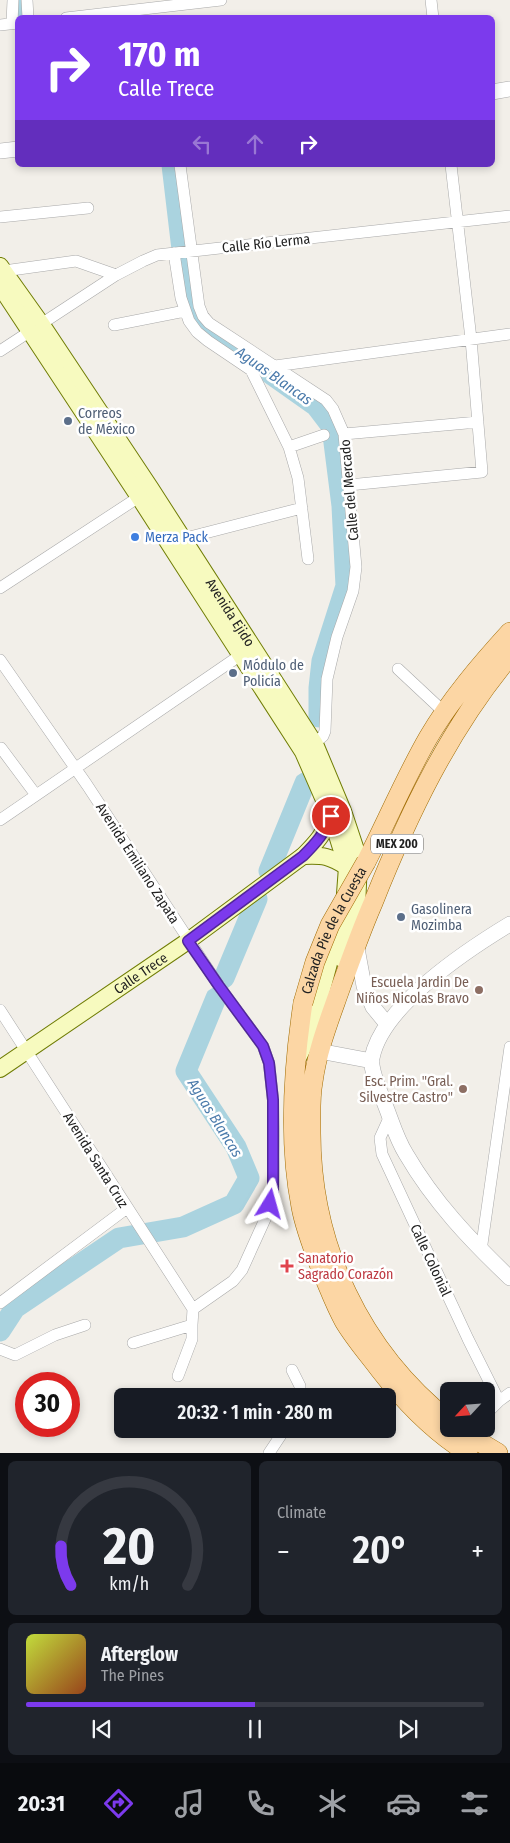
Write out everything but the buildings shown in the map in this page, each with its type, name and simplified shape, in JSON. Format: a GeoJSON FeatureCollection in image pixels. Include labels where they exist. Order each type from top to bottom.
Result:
{"type":"FeatureCollection","features":[{"type":"Feature","properties":{"kind":"main road","name":"Avenida Ejido"},"geometry":{"type":"LineString","coordinates":[[1,274],[309,748],[343,811],[359,859],[357,909],[320,1032],[319,1051]]}},
{"type":"Feature","properties":{"kind":"main road","name":"Calzada Pie de la Cuesta"},"geometry":{"type":"LineString","coordinates":[[498,1453],[462,1441],[414,1410],[393,1386],[344,1320],[329,1290],[312,1247],[301,1208],[295,1165],[293,1118],[303,1003],[315,962],[330,926],[368,859],[410,772],[444,712],[480,666],[510,632]]}},
{"type":"Feature","properties":{"kind":"main road","name":"Calzada Pie de la Cuesta"},"geometry":{"type":"LineString","coordinates":[[440,1414],[398,1373],[374,1342],[358,1316],[325,1240],[316,1202],[311,1159],[313,1082],[319,1051],[356,943],[387,865],[416,804],[456,729],[490,680],[510,656]]}},
{"type":"Feature","properties":{"kind":"main road","name":"Avenida Ejido"},"geometry":{"type":"LineString","coordinates":[[297,1060],[310,1031],[344,907],[347,867],[309,748]]}},
{"type":"Feature","properties":{"kind":"main road","name":"Calle Trece"},"geometry":{"type":"LineString","coordinates":[[0,1069],[188,941],[303,856],[318,842],[326,830],[331,816]]}},
{"type":"Feature","properties":{"kind":"main road"},"geometry":{"type":"LineString","coordinates":[[303,856],[319,855],[332,857],[347,867]]}},
{"type":"Feature","properties":{"kind":"main road"},"geometry":{"type":"LineString","coordinates":[[368,859],[387,865]]}},
{"type":"Feature","properties":{"kind":"street"},"geometry":{"type":"LineString","coordinates":[[0,25],[15,23],[13,0]]}},
{"type":"Feature","properties":{"kind":"street"},"geometry":{"type":"LineString","coordinates":[[27,0],[28,15]]}},
{"type":"Feature","properties":{"kind":"street"},"geometry":{"type":"LineString","coordinates":[[94,15],[221,0]]}},
{"type":"Feature","properties":{"kind":"street"},"geometry":{"type":"LineString","coordinates":[[431,0],[433,15]]}},
{"type":"Feature","properties":{"kind":"street"},"geometry":{"type":"LineString","coordinates":[[495,92],[510,89]]}},
{"type":"Feature","properties":{"kind":"street"},"geometry":{"type":"LineString","coordinates":[[0,151],[15,149]]}},
{"type":"Feature","properties":{"kind":"street","name":"Calle del Mercado"},"geometry":{"type":"LineString","coordinates":[[180,167],[183,252],[203,316],[209,323],[326,400],[333,408],[344,434],[356,567],[353,591],[327,679],[325,731],[309,748]]}},
{"type":"Feature","properties":{"kind":"street"},"geometry":{"type":"LineString","coordinates":[[349,485],[482,472],[471,339],[451,167]]}},
{"type":"Feature","properties":{"kind":"street"},"geometry":{"type":"LineString","coordinates":[[0,217],[88,208]]}},
{"type":"Feature","properties":{"kind":"street","name":"Calle Río Lerma"},"geometry":{"type":"LineString","coordinates":[[0,351],[116,275],[143,260],[157,256],[510,216]]}},
{"type":"Feature","properties":{"kind":"street"},"geometry":{"type":"LineString","coordinates":[[183,252],[181,298],[185,311],[197,332],[251,370],[289,448],[298,478],[308,560]]}},
{"type":"Feature","properties":{"kind":"street"},"geometry":{"type":"LineString","coordinates":[[1,274],[76,261],[116,275]]}},
{"type":"Feature","properties":{"kind":"street"},"geometry":{"type":"LineString","coordinates":[[114,325],[185,311]]}},
{"type":"Feature","properties":{"kind":"street"},"geometry":{"type":"LineString","coordinates":[[275,366],[510,334]]}},
{"type":"Feature","properties":{"kind":"street"},"geometry":{"type":"LineString","coordinates":[[344,434],[478,422]]}},
{"type":"Feature","properties":{"kind":"street"},"geometry":{"type":"LineString","coordinates":[[289,448],[324,435]]}},
{"type":"Feature","properties":{"kind":"street"},"geometry":{"type":"LineString","coordinates":[[0,588],[145,493]]}},
{"type":"Feature","properties":{"kind":"street"},"geometry":{"type":"LineString","coordinates":[[175,541],[302,508]]}},
{"type":"Feature","properties":{"kind":"street"},"geometry":{"type":"LineString","coordinates":[[0,820],[247,651]]}},
{"type":"Feature","properties":{"kind":"street","name":"Avenida Emiliano Zapata"},"geometry":{"type":"LineString","coordinates":[[0,660],[76,768],[188,941],[263,1046],[269,1063],[273,1100],[273,1192],[266,1217],[242,1270],[233,1281],[193,1309]]}},
{"type":"Feature","properties":{"kind":"street"},"geometry":{"type":"LineString","coordinates":[[398,669],[444,712]]}},
{"type":"Feature","properties":{"kind":"street"},"geometry":{"type":"LineString","coordinates":[[1,748],[36,795]]}},
{"type":"Feature","properties":{"kind":"street"},"geometry":{"type":"LineString","coordinates":[[510,924],[488,937],[416,991],[387,1024],[375,1049],[372,1061],[377,1084],[405,1153],[456,1224],[510,1278]]}},
{"type":"Feature","properties":{"kind":"street"},"geometry":{"type":"LineString","coordinates":[[356,943],[364,986],[373,1007],[387,1024]]}},
{"type":"Feature","properties":{"kind":"street","name":"Avenida Santa Cruz"},"geometry":{"type":"LineString","coordinates":[[0,1010],[193,1309]]}},
{"type":"Feature","properties":{"kind":"street"},"geometry":{"type":"LineString","coordinates":[[481,1251],[510,1047]]}},
{"type":"Feature","properties":{"kind":"street"},"geometry":{"type":"LineString","coordinates":[[319,1051],[372,1061]]}},
{"type":"Feature","properties":{"kind":"street","name":"Calle Colonial"},"geometry":{"type":"LineString","coordinates":[[390,1116],[380,1138],[382,1154],[499,1401]]}},
{"type":"Feature","properties":{"kind":"street"},"geometry":{"type":"LineString","coordinates":[[0,1303],[127,1208]]}},
{"type":"Feature","properties":{"kind":"street"},"geometry":{"type":"LineString","coordinates":[[178,1376],[192,1339],[193,1309]]}},
{"type":"Feature","properties":{"kind":"street"},"geometry":{"type":"LineString","coordinates":[[133,1343],[192,1324]]}},
{"type":"Feature","properties":{"kind":"street"},"geometry":{"type":"LineString","coordinates":[[0,1349],[15,1355],[55,1335],[85,1325]]}},
{"type":"Feature","properties":{"kind":"street"},"geometry":{"type":"LineString","coordinates":[[292,1370],[300,1388]]}},
{"type":"Feature","properties":{"kind":"street"},"geometry":{"type":"LineString","coordinates":[[495,1405],[510,1393]]}},
{"type":"Feature","properties":{"kind":"street"},"geometry":{"type":"LineString","coordinates":[[269,1453],[279,1438]]}},
{"type":"Feature","properties":{"kind":"waterway","name":"Aguas Blancas"},"geometry":{"type":"LineString","coordinates":[[20,0],[20,15]]}},
{"type":"Feature","properties":{"kind":"waterway","name":"Aguas Blancas"},"geometry":{"type":"LineString","coordinates":[[172,167],[184,266],[192,312],[204,327],[316,406],[332,427],[342,506],[346,586],[322,661],[319,688],[319,717]]}},
{"type":"Feature","properties":{"kind":"waterway","name":"Aguas Blancas"},"geometry":{"type":"LineString","coordinates":[[269,871],[305,783]]}},
{"type":"Feature","properties":{"kind":"waterway","name":"Aguas Blancas"},"geometry":{"type":"LineString","coordinates":[[224,978],[257,899]]}},
{"type":"Feature","properties":{"kind":"waterway","name":"Aguas Blancas"},"geometry":{"type":"LineString","coordinates":[[0,1331],[15,1308],[119,1238],[183,1227],[234,1204],[249,1178],[236,1147],[186,1071],[216,998]]}},
{"type":"Feature","properties":{"kind":"place","name":"Correos de México"},"geometry":{"type":"Point","coordinates":[68,421]}},
{"type":"Feature","properties":{"kind":"place","name":"Merza Pack"},"geometry":{"type":"Point","coordinates":[135,537]}},
{"type":"Feature","properties":{"kind":"place","name":"Módulo de Policía"},"geometry":{"type":"Point","coordinates":[233,673]}},
{"type":"Feature","properties":{"kind":"place","name":"Gasolinera Mozimba"},"geometry":{"type":"Point","coordinates":[401,917]}},
{"type":"Feature","properties":{"kind":"place","name":"Escuela Jardin De Niños Nicolas Bravo"},"geometry":{"type":"Point","coordinates":[479,990]}},
{"type":"Feature","properties":{"kind":"place","name":"Esc. Prim. \"Gral. Silvestre Castro\""},"geometry":{"type":"Point","coordinates":[463,1089]}},
{"type":"Feature","properties":{"kind":"place","name":"Sanatorio Sagrado Corazón"},"geometry":{"type":"Point","coordinates":[287,1266]}},
{"type":"Feature","properties":{"kind":"route"},"geometry":{"type":"LineString","coordinates":[[270,1204],[273,1192],[274,1156],[273,1100],[269,1063],[263,1046],[188,941],[303,856],[318,842],[326,830],[331,816]]}}]}
